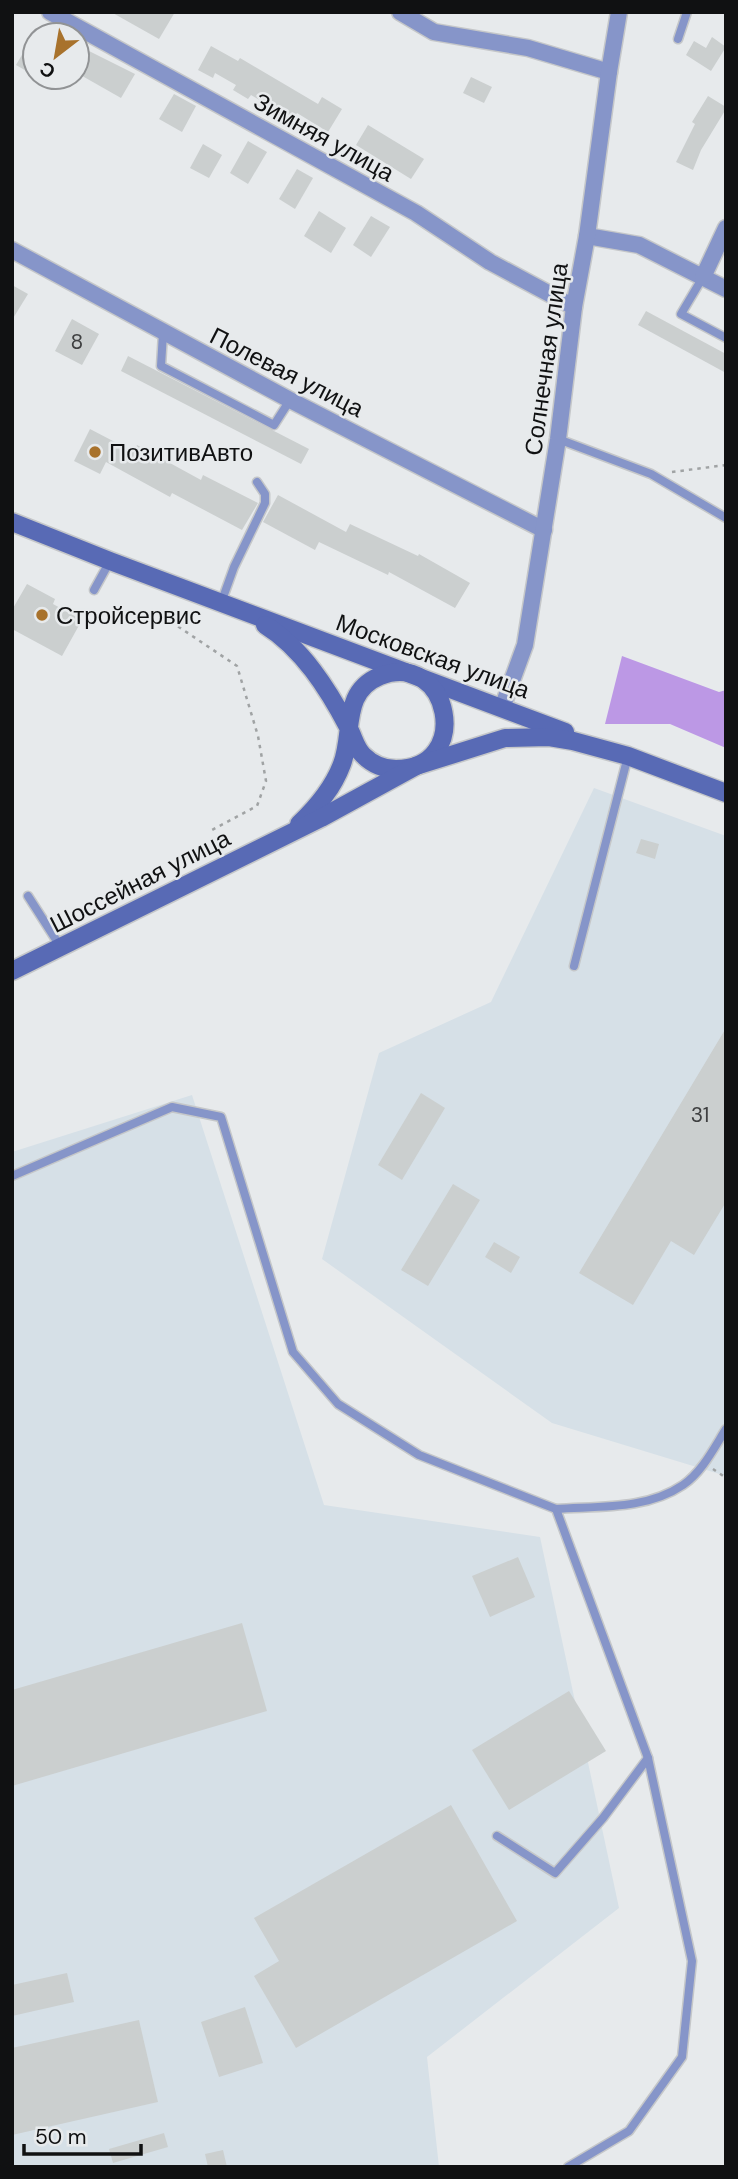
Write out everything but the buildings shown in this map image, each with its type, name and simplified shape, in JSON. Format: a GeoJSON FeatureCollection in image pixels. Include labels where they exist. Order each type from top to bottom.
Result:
{"type":"FeatureCollection","features":[{"type":"Feature","properties":{"kind":"main road","name":"Московская улица"},"geometry":{"type":"LineString","coordinates":[[12,522],[628,756]]}},
{"type":"Feature","properties":{"kind":"main road","name":"Московская улица"},"geometry":{"type":"LineString","coordinates":[[221,603],[271,629],[290,645],[319,680],[350,729],[355,745],[372,762],[393,769],[416,766]]}},
{"type":"Feature","properties":{"kind":"main road"},"geometry":{"type":"LineString","coordinates":[[350,729],[351,706],[364,686],[385,674],[397,673],[415,676],[426,682],[435,691],[445,714],[446,727],[436,750],[416,766]]}},
{"type":"Feature","properties":{"kind":"main road","name":"Шоссейная улица"},"geometry":{"type":"LineString","coordinates":[[289,833],[312,811],[335,780],[344,760],[350,729]]}},
{"type":"Feature","properties":{"kind":"main road","name":"Шоссейная улица"},"geometry":{"type":"LineString","coordinates":[[12,971],[321,818],[416,766],[505,738],[527,736],[573,741],[628,756],[726,793]]}},
{"type":"Feature","properties":{"kind":"street","name":"Зимняя улица"},"geometry":{"type":"LineString","coordinates":[[50,12],[416,213],[490,262],[574,307]]}},
{"type":"Feature","properties":{"kind":"street"},"geometry":{"type":"LineString","coordinates":[[400,12],[434,32],[528,48],[609,72]]}},
{"type":"Feature","properties":{"kind":"street","name":"Солнечная улица"},"geometry":{"type":"LineString","coordinates":[[502,708],[525,645],[558,439],[574,307],[587,236],[619,12]]}},
{"type":"Feature","properties":{"kind":"street"},"geometry":{"type":"LineString","coordinates":[[703,277],[726,228]]}},
{"type":"Feature","properties":{"kind":"street"},"geometry":{"type":"LineString","coordinates":[[587,236],[639,245],[726,289]]}},
{"type":"Feature","properties":{"kind":"street","name":"Полевая улица"},"geometry":{"type":"LineString","coordinates":[[12,250],[290,400],[544,530]]}},
{"type":"Feature","properties":{"kind":"lane"},"geometry":{"type":"LineString","coordinates":[[678,39],[687,12]]}},
{"type":"Feature","properties":{"kind":"lane"},"geometry":{"type":"LineString","coordinates":[[703,277],[681,314],[726,338]]}},
{"type":"Feature","properties":{"kind":"lane"},"geometry":{"type":"LineString","coordinates":[[163,333],[160,366],[274,425],[290,400]]}},
{"type":"Feature","properties":{"kind":"lane"},"geometry":{"type":"LineString","coordinates":[[558,439],[651,474],[726,518]]}},
{"type":"Feature","properties":{"kind":"lane"},"geometry":{"type":"LineString","coordinates":[[221,603],[234,567],[265,502],[265,494],[257,482]]}},
{"type":"Feature","properties":{"kind":"lane"},"geometry":{"type":"LineString","coordinates":[[94,590],[110,561]]}},
{"type":"Feature","properties":{"kind":"lane"},"geometry":{"type":"LineString","coordinates":[[574,966],[628,756]]}},
{"type":"Feature","properties":{"kind":"lane"},"geometry":{"type":"LineString","coordinates":[[28,895],[61,948]]}},
{"type":"Feature","properties":{"kind":"lane"},"geometry":{"type":"LineString","coordinates":[[12,1176],[172,1107],[221,1117],[293,1352],[338,1404],[419,1455],[556,1509],[643,1503],[683,1485],[705,1462],[726,1429]]}},
{"type":"Feature","properties":{"kind":"lane"},"geometry":{"type":"LineString","coordinates":[[556,1509],[648,1758],[692,1961],[682,2057],[629,2131],[568,2167]]}},
{"type":"Feature","properties":{"kind":"lane"},"geometry":{"type":"LineString","coordinates":[[497,1836],[555,1873],[603,1818],[648,1758]]}},
{"type":"Feature","properties":{"kind":"path"},"geometry":{"type":"LineString","coordinates":[[651,474],[726,465]]}},
{"type":"Feature","properties":{"kind":"path"},"geometry":{"type":"LineString","coordinates":[[164,617],[237,666],[258,736],[266,781],[257,806],[212,830]]}},
{"type":"Feature","properties":{"kind":"shaded area"},"geometry":{"type":"Polygon","coordinates":[[[622,656],[719,692],[726,690],[726,748],[670,724],[605,724],[622,656]]]}},
{"type":"Feature","properties":{"kind":"shaded area"},"geometry":{"type":"Polygon","coordinates":[[[594,788],[726,836],[726,1476],[552,1423],[322,1259],[379,1053],[491,1002],[594,788]]]}},
{"type":"Feature","properties":{"kind":"shaded area"},"geometry":{"type":"Polygon","coordinates":[[[192,1095],[324,1505],[540,1537],[619,1908],[427,2057],[439,2167],[12,2167],[12,1152],[192,1095]]]}},
{"type":"Feature","properties":{"kind":"place","name":"ПозитивАвто"},"geometry":{"type":"Point","coordinates":[95,452]}},
{"type":"Feature","properties":{"kind":"place","name":"Стройсервис"},"geometry":{"type":"Point","coordinates":[42,615]}}]}
